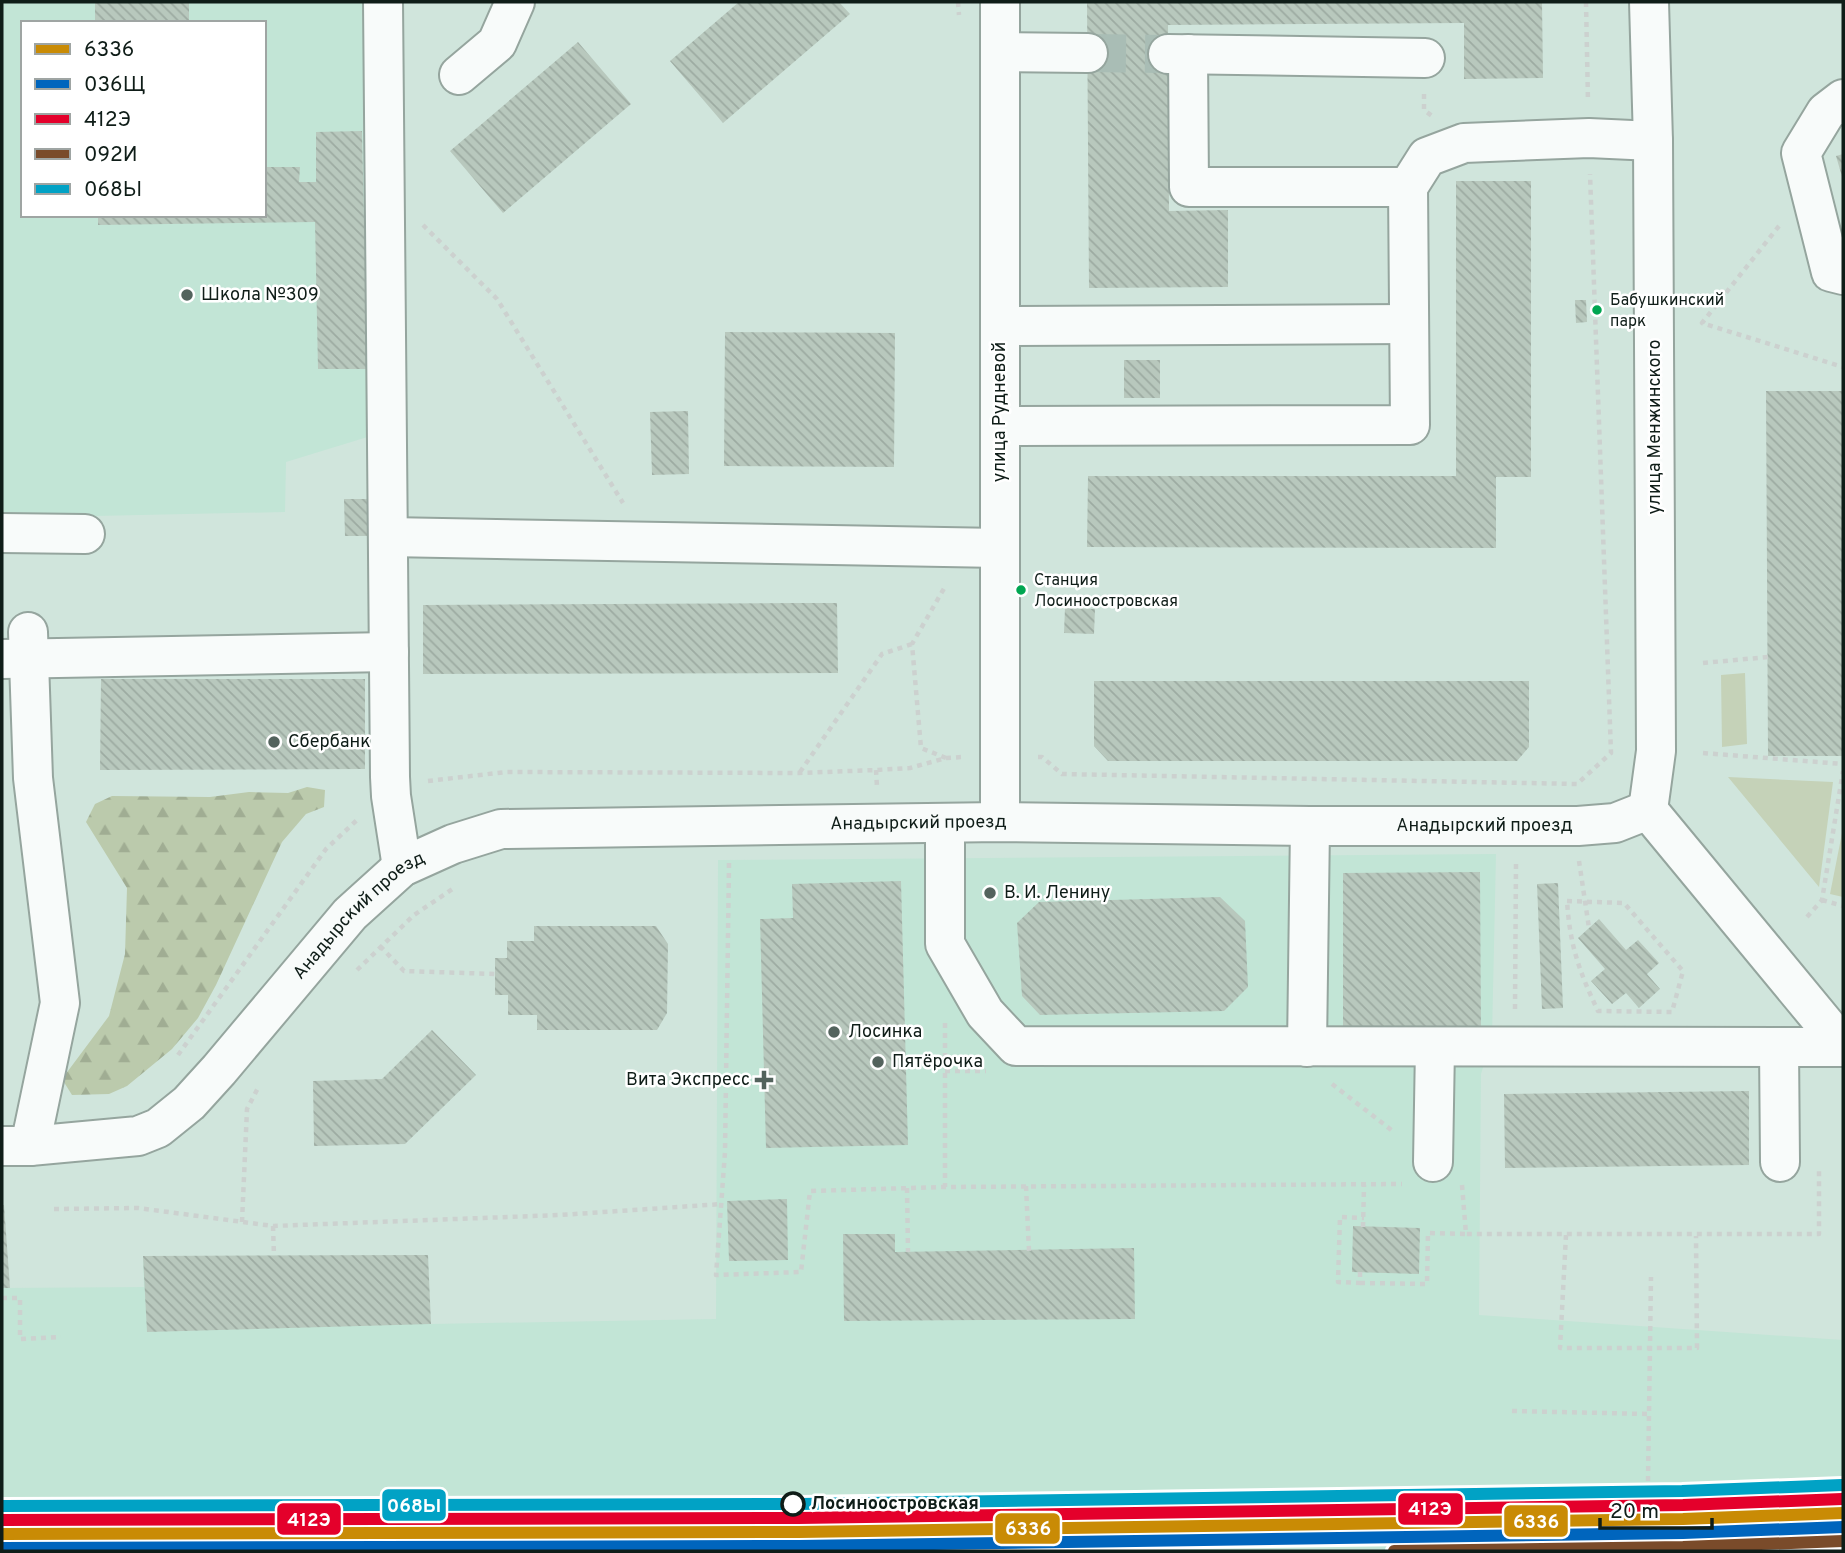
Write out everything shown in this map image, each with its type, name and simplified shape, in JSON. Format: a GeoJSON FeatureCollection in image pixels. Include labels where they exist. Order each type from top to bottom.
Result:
{"type":"FeatureCollection","features":[{"type":"Feature","properties":{"kind":"street"},"geometry":{"type":"LineString","coordinates":[[383,2],[391,796],[402,867]]}},
{"type":"Feature","properties":{"kind":"street"},"geometry":{"type":"LineString","coordinates":[[459,75],[497,43],[515,2]]}},
{"type":"Feature","properties":{"kind":"street","name":"улица Рудневой"},"geometry":{"type":"LineString","coordinates":[[1000,2],[1000,426],[984,547],[999,756],[1000,822]]}},
{"type":"Feature","properties":{"kind":"street","name":"улица Менжинского"},"geometry":{"type":"LineString","coordinates":[[1648,810],[1656,751],[1653,141],[1649,2]]}},
{"type":"Feature","properties":{"kind":"street"},"geometry":{"type":"LineString","coordinates":[[1000,51],[1088,53]]}},
{"type":"Feature","properties":{"kind":"street"},"geometry":{"type":"LineString","coordinates":[[1408,187],[1189,187],[1178,54],[1425,58]]}},
{"type":"Feature","properties":{"kind":"street"},"geometry":{"type":"LineString","coordinates":[[1843,99],[1826,112],[1801,153],[1831,272],[1843,275]]}},
{"type":"Feature","properties":{"kind":"street"},"geometry":{"type":"LineString","coordinates":[[1000,426],[1410,425],[1408,187],[1427,157],[1464,143],[1589,138],[1653,141]]}},
{"type":"Feature","properties":{"kind":"street"},"geometry":{"type":"LineString","coordinates":[[1000,326],[1409,324]]}},
{"type":"Feature","properties":{"kind":"street"},"geometry":{"type":"LineString","coordinates":[[2,533],[85,534]]}},
{"type":"Feature","properties":{"kind":"street"},"geometry":{"type":"LineString","coordinates":[[388,537],[984,547]]}},
{"type":"Feature","properties":{"kind":"street"},"geometry":{"type":"LineString","coordinates":[[16,1146],[60,1003],[20,650],[389,652]]}},
{"type":"Feature","properties":{"kind":"street"},"geometry":{"type":"LineString","coordinates":[[1648,810],[1843,1046]]}},
{"type":"Feature","properties":{"kind":"street","name":"Анадырский проезд"},"geometry":{"type":"LineString","coordinates":[[16,1146],[138,1136],[158,1128],[189,1103],[219,1070],[350,914],[402,867],[453,844],[501,830],[1000,822],[1578,826],[1615,823],[1648,810]]}},
{"type":"Feature","properties":{"kind":"street"},"geometry":{"type":"LineString","coordinates":[[945,823],[945,944],[985,1013],[1016,1046],[1843,1046]]}},
{"type":"Feature","properties":{"kind":"street"},"geometry":{"type":"LineString","coordinates":[[1307,1047],[1310,826]]}},
{"type":"Feature","properties":{"kind":"street"},"geometry":{"type":"LineString","coordinates":[[1434,1046],[1437,1179]]}},
{"type":"Feature","properties":{"kind":"street"},"geometry":{"type":"LineString","coordinates":[[1779,1047],[1780,1162]]}},
{"type":"Feature","properties":{"kind":"path"},"geometry":{"type":"LineString","coordinates":[[958,2],[959,16]]}},
{"type":"Feature","properties":{"kind":"path"},"geometry":{"type":"LineString","coordinates":[[173,1061],[326,849],[352,824],[391,796],[431,780],[506,772],[799,773],[910,768],[946,758],[999,756],[1042,757],[1062,774],[1577,784],[1611,753],[1586,2]]}},
{"type":"Feature","properties":{"kind":"path"},"geometry":{"type":"LineString","coordinates":[[1425,58],[1424,110],[1464,143]]}},
{"type":"Feature","properties":{"kind":"path"},"geometry":{"type":"LineString","coordinates":[[1810,186],[1702,323],[1843,367]]}},
{"type":"Feature","properties":{"kind":"path"},"geometry":{"type":"LineString","coordinates":[[385,187],[497,299],[647,541]]}},
{"type":"Feature","properties":{"kind":"path"},"geometry":{"type":"LineString","coordinates":[[799,773],[882,654],[912,644],[984,547]]}},
{"type":"Feature","properties":{"kind":"path"},"geometry":{"type":"LineString","coordinates":[[912,644],[921,748],[946,758]]}},
{"type":"Feature","properties":{"kind":"path"},"geometry":{"type":"LineString","coordinates":[[1703,663],[1768,657]]}},
{"type":"Feature","properties":{"kind":"path"},"geometry":{"type":"LineString","coordinates":[[1703,753],[1843,764]]}},
{"type":"Feature","properties":{"kind":"path"},"geometry":{"type":"LineString","coordinates":[[1807,918],[1822,900],[1843,771]]}},
{"type":"Feature","properties":{"kind":"path"},"geometry":{"type":"LineString","coordinates":[[1579,857],[1589,928]]}},
{"type":"Feature","properties":{"kind":"path"},"geometry":{"type":"LineString","coordinates":[[1515,1046],[1516,859]]}},
{"type":"Feature","properties":{"kind":"path"},"geometry":{"type":"LineString","coordinates":[[351,976],[414,915],[460,884]]}},
{"type":"Feature","properties":{"kind":"path"},"geometry":{"type":"LineString","coordinates":[[1822,900],[1843,906]]}},
{"type":"Feature","properties":{"kind":"path"},"geometry":{"type":"LineString","coordinates":[[1567,901],[1584,901],[1625,903],[1683,971],[1672,1012],[1598,1011],[1582,977],[1570,938],[1567,901]]}},
{"type":"Feature","properties":{"kind":"path"},"geometry":{"type":"LineString","coordinates":[[380,947],[404,971],[495,974]]}},
{"type":"Feature","properties":{"kind":"path"},"geometry":{"type":"LineString","coordinates":[[945,1020],[945,1187]]}},
{"type":"Feature","properties":{"kind":"path"},"geometry":{"type":"LineString","coordinates":[[243,1222],[247,1109],[264,1076]]}},
{"type":"Feature","properties":{"kind":"path"},"geometry":{"type":"LineString","coordinates":[[54,1209],[138,1208],[273,1226],[560,1215],[722,1204],[716,1275],[801,1272],[810,1191],[1026,1186],[1364,1185],[1437,1179]]}},
{"type":"Feature","properties":{"kind":"path"},"geometry":{"type":"LineString","coordinates":[[1363,1227],[1364,1185]]}},
{"type":"Feature","properties":{"kind":"path"},"geometry":{"type":"LineString","coordinates":[[1026,1186],[1029,1251]]}},
{"type":"Feature","properties":{"kind":"path"},"geometry":{"type":"LineString","coordinates":[[907,1188],[908,1252]]}},
{"type":"Feature","properties":{"kind":"path"},"geometry":{"type":"LineString","coordinates":[[1364,1218],[1340,1217],[1338,1282],[1427,1284],[1428,1233],[1466,1234]]}},
{"type":"Feature","properties":{"kind":"path"},"geometry":{"type":"LineString","coordinates":[[273,1226],[274,1256]]}},
{"type":"Feature","properties":{"kind":"path"},"geometry":{"type":"LineString","coordinates":[[1566,1235],[1560,1348],[1697,1348],[1696,1236]]}},
{"type":"Feature","properties":{"kind":"path"},"geometry":{"type":"LineString","coordinates":[[1360,1272],[1360,1283]]}},
{"type":"Feature","properties":{"kind":"path"},"geometry":{"type":"LineString","coordinates":[[1647,1551],[1651,1277]]}},
{"type":"Feature","properties":{"kind":"path"},"geometry":{"type":"LineString","coordinates":[[2,1298],[20,1298],[20,1339],[61,1337]]}},
{"type":"Feature","properties":{"kind":"path"},"geometry":{"type":"LineString","coordinates":[[1512,1411],[1648,1413]]}},
{"type":"Feature","properties":{"kind":"path"},"geometry":{"type":"LineString","coordinates":[[1510,1501],[1647,1501]]}},
{"type":"Feature","properties":{"kind":"path"},"geometry":{"type":"LineString","coordinates":[[2,1507],[105,1505]]}},
{"type":"Feature","properties":{"kind":"shaded area","name":"Школа №309"},"geometry":{"type":"Polygon","coordinates":[[[2,2],[363,2],[364,220],[374,435],[286,462],[285,512],[2,518],[2,2]]]}},
{"type":"Feature","properties":{"kind":"shaded area"},"geometry":{"type":"Polygon","coordinates":[[[1745,673],[1747,744],[1722,747],[1721,675],[1745,673]]]}},
{"type":"Feature","properties":{"kind":"shaded area"},"geometry":{"type":"Polygon","coordinates":[[[1728,777],[1833,782],[1819,887],[1728,777]]]}},
{"type":"Feature","properties":{"kind":"shaded area"},"geometry":{"type":"Polygon","coordinates":[[[1843,828],[1843,897],[1830,894],[1843,828]]]}},
{"type":"Feature","properties":{"kind":"shaded area"},"geometry":{"type":"Polygon","coordinates":[[[1496,854],[1492,1038],[1481,1074],[1479,1315],[1843,1340],[1843,1551],[2,1551],[2,1288],[144,1287],[143,1256],[431,1324],[716,1319],[718,860],[1496,854]]]}},
{"type":"Feature","properties":{"kind":"green space"},"geometry":{"type":"Polygon","coordinates":[[[307,787],[325,790],[324,807],[306,814],[282,842],[198,1018],[172,1049],[127,1086],[109,1094],[72,1095],[62,1079],[109,1016],[125,954],[127,888],[86,822],[95,804],[112,796],[210,797],[249,792],[288,793],[307,787]]]}},
{"type":"Feature","properties":{"kind":"building"},"geometry":{"type":"Polygon","coordinates":[[[95,2],[189,2],[189,21],[95,21],[95,2]]]}},
{"type":"Feature","properties":{"kind":"building"},"geometry":{"type":"Polygon","coordinates":[[[739,2],[839,2],[850,14],[723,123],[670,61],[739,2]]]}},
{"type":"Feature","properties":{"kind":"building"},"geometry":{"type":"Polygon","coordinates":[[[1087,2],[1542,2],[1543,78],[1464,79],[1464,23],[1168,25],[1169,211],[1228,210],[1228,287],[1089,288],[1087,2]]]}},
{"type":"Feature","properties":{"kind":"building"},"geometry":{"type":"Polygon","coordinates":[[[578,42],[631,104],[503,213],[450,151],[578,42]]]}},
{"type":"Feature","properties":{"kind":"building"},"geometry":{"type":"Polygon","coordinates":[[[362,131],[364,220],[370,220],[373,369],[318,369],[315,222],[98,225],[98,217],[266,217],[266,167],[300,167],[299,182],[316,182],[316,132],[362,131]]]}},
{"type":"Feature","properties":{"kind":"building"},"geometry":{"type":"Polygon","coordinates":[[[1843,154],[1843,180],[1836,156],[1843,154]]]}},
{"type":"Feature","properties":{"kind":"building"},"geometry":{"type":"Polygon","coordinates":[[[1456,181],[1531,181],[1531,477],[1496,477],[1496,548],[1087,547],[1088,476],[1456,476],[1456,181]]]}},
{"type":"Feature","properties":{"kind":"building"},"geometry":{"type":"Polygon","coordinates":[[[1575,300],[1586,300],[1587,322],[1576,323],[1575,300]]]}},
{"type":"Feature","properties":{"kind":"building"},"geometry":{"type":"Polygon","coordinates":[[[725,332],[895,333],[894,467],[724,466],[725,332]]]}},
{"type":"Feature","properties":{"kind":"building"},"geometry":{"type":"Polygon","coordinates":[[[1124,360],[1160,360],[1160,398],[1124,398],[1124,360]]]}},
{"type":"Feature","properties":{"kind":"building"},"geometry":{"type":"Polygon","coordinates":[[[1766,391],[1843,391],[1843,756],[1768,756],[1766,391]]]}},
{"type":"Feature","properties":{"kind":"building"},"geometry":{"type":"Polygon","coordinates":[[[688,411],[689,474],[652,475],[650,412],[688,411]]]}},
{"type":"Feature","properties":{"kind":"building"},"geometry":{"type":"Polygon","coordinates":[[[344,499],[377,499],[377,536],[345,536],[344,499]]]}},
{"type":"Feature","properties":{"kind":"building"},"geometry":{"type":"Polygon","coordinates":[[[837,603],[838,673],[423,674],[423,605],[837,603]]]}},
{"type":"Feature","properties":{"kind":"building"},"geometry":{"type":"Polygon","coordinates":[[[1065,608],[1095,609],[1094,634],[1064,633],[1065,608]]]}},
{"type":"Feature","properties":{"kind":"building"},"geometry":{"type":"Polygon","coordinates":[[[101,679],[365,679],[365,769],[100,770],[101,679]]]}},
{"type":"Feature","properties":{"kind":"building"},"geometry":{"type":"Polygon","coordinates":[[[1094,681],[1529,681],[1529,747],[1517,761],[1108,761],[1094,746],[1094,681]]]}},
{"type":"Feature","properties":{"kind":"building"},"geometry":{"type":"Polygon","coordinates":[[[1480,872],[1481,1033],[1343,1033],[1343,873],[1480,872]]]}},
{"type":"Feature","properties":{"kind":"building","name":"Лосинка"},"geometry":{"type":"Polygon","coordinates":[[[901,881],[908,1145],[766,1148],[760,919],[793,918],[792,884],[901,881]]]}},
{"type":"Feature","properties":{"kind":"building"},"geometry":{"type":"Polygon","coordinates":[[[1558,883],[1563,1008],[1542,1009],[1537,884],[1558,883]]]}},
{"type":"Feature","properties":{"kind":"building"},"geometry":{"type":"Polygon","coordinates":[[[1220,897],[1245,921],[1248,987],[1224,1011],[1040,1015],[1022,996],[1017,923],[1039,902],[1220,897]]]}},
{"type":"Feature","properties":{"kind":"building"},"geometry":{"type":"Polygon","coordinates":[[[1599,919],[1626,950],[1638,940],[1659,963],[1647,974],[1660,989],[1639,1008],[1626,993],[1612,1004],[1591,981],[1605,969],[1578,938],[1599,919]]]}},
{"type":"Feature","properties":{"kind":"building"},"geometry":{"type":"Polygon","coordinates":[[[534,926],[656,926],[668,944],[667,1013],[657,1030],[537,1030],[537,1015],[508,1015],[508,995],[495,995],[495,958],[507,958],[507,941],[534,941],[534,926]]]}},
{"type":"Feature","properties":{"kind":"building"},"geometry":{"type":"Polygon","coordinates":[[[432,1030],[476,1075],[405,1144],[314,1146],[313,1081],[382,1079],[432,1030]]]}},
{"type":"Feature","properties":{"kind":"building"},"geometry":{"type":"Polygon","coordinates":[[[1749,1091],[1749,1165],[1505,1168],[1504,1094],[1749,1091]]]}},
{"type":"Feature","properties":{"kind":"building"},"geometry":{"type":"Polygon","coordinates":[[[787,1199],[788,1260],[729,1261],[727,1201],[787,1199]]]}},
{"type":"Feature","properties":{"kind":"building"},"geometry":{"type":"Polygon","coordinates":[[[4,1205],[10,1288],[2,1288],[4,1205]]]}},
{"type":"Feature","properties":{"kind":"building"},"geometry":{"type":"Polygon","coordinates":[[[1353,1226],[1420,1228],[1419,1274],[1352,1272],[1353,1226]]]}},
{"type":"Feature","properties":{"kind":"building"},"geometry":{"type":"Polygon","coordinates":[[[843,1234],[895,1234],[895,1252],[1134,1248],[1135,1319],[844,1321],[843,1234]]]}},
{"type":"Feature","properties":{"kind":"building"},"geometry":{"type":"Polygon","coordinates":[[[428,1255],[431,1324],[147,1332],[143,1256],[428,1255]]]}},
{"type":"Feature","properties":{"kind":"tunnel"},"geometry":{"type":"LineString","coordinates":[[1088,53],[1168,54]]}},
{"type":"Feature","properties":{"kind":"transit line","name":"068Ы"},"geometry":{"type":"LineString","coordinates":[[2,1506],[799,1504],[1682,1491],[1842,1485]]}},
{"type":"Feature","properties":{"kind":"transit line","name":"412Э"},"geometry":{"type":"LineString","coordinates":[[2,1520],[799,1518],[1683,1505],[1842,1499]]}},
{"type":"Feature","properties":{"kind":"transit line","name":"6336"},"geometry":{"type":"LineString","coordinates":[[2,1534],[799,1532],[1683,1519],[1843,1513]]}},
{"type":"Feature","properties":{"kind":"transit line","name":"036Щ"},"geometry":{"type":"LineString","coordinates":[[2,1548],[799,1546],[1683,1533],[1843,1527]]}},
{"type":"Feature","properties":{"kind":"transit line","name":"092И"},"geometry":{"type":"LineString","coordinates":[[1394,1551],[1683,1547],[1843,1541]]}},
{"type":"Feature","properties":{"kind":"place","name":"Школа №309"},"geometry":{"type":"Point","coordinates":[187,295]}},
{"type":"Feature","properties":{"kind":"place","name":"Бабушкинский парк"},"geometry":{"type":"Point","coordinates":[1597,310]}},
{"type":"Feature","properties":{"kind":"place","name":"Станция Лосиноостровская"},"geometry":{"type":"Point","coordinates":[1021,590]}},
{"type":"Feature","properties":{"kind":"place","name":"Сбербанк"},"geometry":{"type":"Point","coordinates":[274,742]}},
{"type":"Feature","properties":{"kind":"place","name":"В. И. Ленину"},"geometry":{"type":"Point","coordinates":[990,893]}},
{"type":"Feature","properties":{"kind":"place","name":"Лосинка"},"geometry":{"type":"Point","coordinates":[834,1032]}},
{"type":"Feature","properties":{"kind":"place","name":"Пятёрочка"},"geometry":{"type":"Point","coordinates":[878,1062]}},
{"type":"Feature","properties":{"kind":"place","name":"Вита Экспресс"},"geometry":{"type":"Point","coordinates":[764,1080]}},
{"type":"Feature","properties":{"kind":"place","name":"Лосиноостровская"},"geometry":{"type":"Point","coordinates":[793,1504]}}]}
